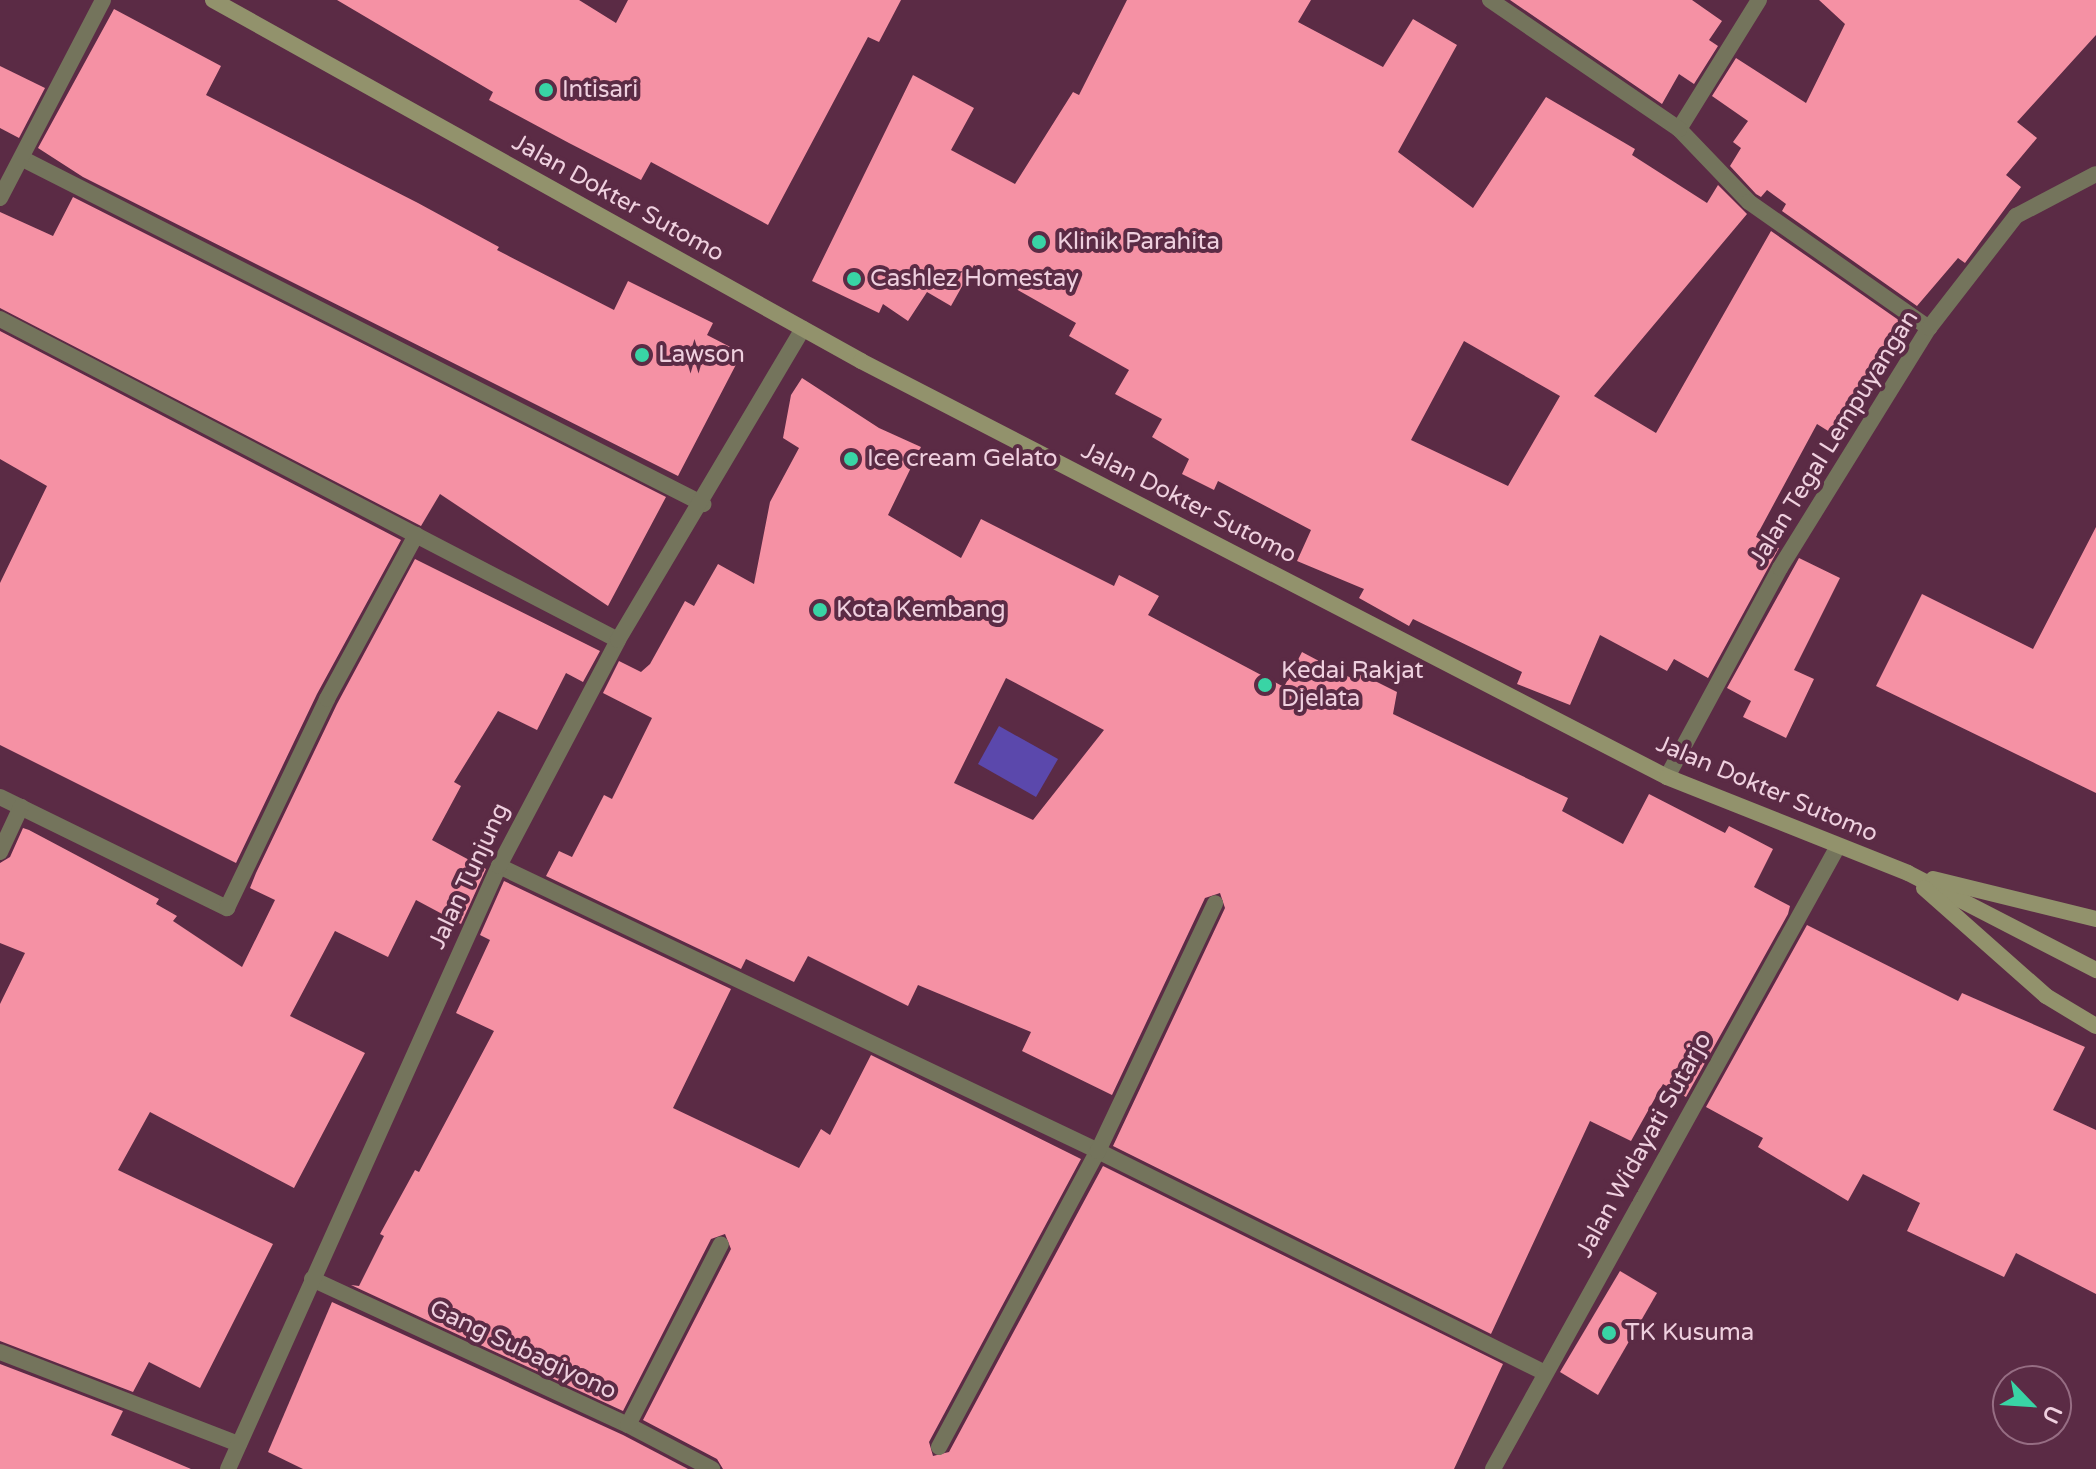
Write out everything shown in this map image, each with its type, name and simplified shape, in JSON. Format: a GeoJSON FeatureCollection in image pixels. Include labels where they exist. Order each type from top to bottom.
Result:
{"type":"FeatureCollection","features":[{"type":"Feature","properties":{"kind":"main road","name":"Jalan Dokter Sutomo"},"geometry":{"type":"LineString","coordinates":[[213,0],[803,329],[1667,777],[1908,873],[2096,970]]}},
{"type":"Feature","properties":{"kind":"main road","name":"Jalan Dokter Sutomo"},"geometry":{"type":"LineString","coordinates":[[1908,873],[2096,919]]}},
{"type":"Feature","properties":{"kind":"main road","name":"Jalan Dokter Sutomo"},"geometry":{"type":"LineString","coordinates":[[1908,873],[2046,996],[2096,1026]]}},
{"type":"Feature","properties":{"kind":"street"},"geometry":{"type":"LineString","coordinates":[[0,198],[23,159],[103,0]]}},
{"type":"Feature","properties":{"kind":"street"},"geometry":{"type":"LineString","coordinates":[[1490,0],[1679,129],[1749,202],[1929,328]]}},
{"type":"Feature","properties":{"kind":"street"},"geometry":{"type":"LineString","coordinates":[[1679,129],[1759,0]]}},
{"type":"Feature","properties":{"kind":"street"},"geometry":{"type":"LineString","coordinates":[[23,159],[703,504]]}},
{"type":"Feature","properties":{"kind":"street","name":"Jalan Tegal Lempuyangan"},"geometry":{"type":"LineString","coordinates":[[1667,777],[1780,568],[1929,328],[2016,216],[2096,174]]}},
{"type":"Feature","properties":{"kind":"street"},"geometry":{"type":"LineString","coordinates":[[0,319],[618,640]]}},
{"type":"Feature","properties":{"kind":"street","name":"Jalan Tunjung"},"geometry":{"type":"LineString","coordinates":[[228,1469],[499,866],[618,640],[703,504],[803,329]]}},
{"type":"Feature","properties":{"kind":"street"},"geometry":{"type":"LineString","coordinates":[[0,797],[227,908],[327,699],[416,535]]}},
{"type":"Feature","properties":{"kind":"street"},"geometry":{"type":"LineString","coordinates":[[0,852],[21,807]]}},
{"type":"Feature","properties":{"kind":"street","name":"Jalan Widayati Sutarjo"},"geometry":{"type":"LineString","coordinates":[[1493,1469],[1838,846]]}},
{"type":"Feature","properties":{"kind":"street"},"geometry":{"type":"LineString","coordinates":[[499,866],[1098,1151],[1545,1373]]}},
{"type":"Feature","properties":{"kind":"street"},"geometry":{"type":"LineString","coordinates":[[939,1447],[1098,1151],[1215,903]]}},
{"type":"Feature","properties":{"kind":"street"},"geometry":{"type":"LineString","coordinates":[[628,1425],[721,1244]]}},
{"type":"Feature","properties":{"kind":"street","name":"Gang Subagiyono"},"geometry":{"type":"LineString","coordinates":[[312,1279],[628,1425],[712,1469]]}},
{"type":"Feature","properties":{"kind":"street"},"geometry":{"type":"LineString","coordinates":[[0,1352],[239,1444]]}},
{"type":"Feature","properties":{"kind":"shaded area"},"geometry":{"type":"Polygon","coordinates":[[[999,726],[1058,759],[1036,797],[978,764],[999,726]]]}},
{"type":"Feature","properties":{"kind":"building"},"geometry":{"type":"Polygon","coordinates":[[[337,0],[579,0],[616,23],[628,0],[901,0],[879,42],[868,37],[768,225],[651,162],[641,180],[569,143],[489,100],[493,92],[337,0]]]}},
{"type":"Feature","properties":{"kind":"building"},"geometry":{"type":"Polygon","coordinates":[[[1127,0],[1311,0],[1298,22],[1383,67],[1413,19],[1457,45],[1398,152],[1473,208],[1546,97],[1635,149],[1632,155],[1707,203],[1718,185],[1747,214],[1594,396],[1656,433],[1771,231],[1910,328],[1841,439],[1817,424],[1756,537],[1779,548],[1708,678],[1674,659],[1667,671],[1600,635],[1570,705],[1517,684],[1522,672],[1413,619],[1409,626],[1359,598],[1364,589],[1297,561],[1311,530],[1218,481],[1214,490],[1182,474],[1189,459],[1152,437],[1162,419],[1115,394],[1129,370],[1069,336],[1076,323],[974,265],[951,306],[927,292],[908,321],[883,304],[879,313],[812,281],[913,75],[974,108],[951,150],[1015,184],[1073,92],[1079,95],[1127,0]],[[1464,341],[1411,440],[1508,486],[1560,396],[1464,341]]]}},
{"type":"Feature","properties":{"kind":"building"},"geometry":{"type":"Polygon","coordinates":[[[1510,0],[1692,0],[1722,21],[1709,40],[1718,46],[1694,84],[1679,74],[1662,104],[1510,0]]]}},
{"type":"Feature","properties":{"kind":"building"},"geometry":{"type":"Polygon","coordinates":[[[1819,0],[2096,0],[2096,35],[2017,122],[2037,138],[2006,175],[2021,187],[1965,263],[1958,258],[1917,306],[1782,211],[1786,204],[1767,190],[1761,197],[1756,194],[1730,166],[1741,148],[1733,142],[1748,121],[1712,96],[1736,58],[1806,103],[1845,24],[1819,0]]]}},
{"type":"Feature","properties":{"kind":"building"},"geometry":{"type":"Polygon","coordinates":[[[114,9],[221,66],[206,95],[418,203],[499,247],[497,250],[614,310],[628,281],[713,323],[707,335],[742,353],[678,476],[83,177],[38,148],[114,9]]]}},
{"type":"Feature","properties":{"kind":"building"},"geometry":{"type":"Polygon","coordinates":[[[0,66],[45,88],[19,138],[0,128],[0,66]]]}},
{"type":"Feature","properties":{"kind":"building"},"geometry":{"type":"Polygon","coordinates":[[[73,197],[666,497],[608,606],[440,494],[421,526],[0,308],[0,212],[53,236],[73,197]]]}},
{"type":"Feature","properties":{"kind":"building"},"geometry":{"type":"Polygon","coordinates":[[[0,331],[401,540],[317,694],[236,863],[0,745],[0,583],[47,486],[0,459],[0,331]]]}},
{"type":"Feature","properties":{"kind":"building"},"geometry":{"type":"Polygon","coordinates":[[[802,378],[879,428],[921,447],[888,515],[961,558],[981,519],[1114,586],[1119,575],[1159,596],[1148,615],[1284,687],[1302,652],[1351,678],[1355,671],[1397,692],[1393,714],[1568,798],[1562,811],[1623,844],[1649,794],[1725,833],[1729,826],[1773,849],[1754,887],[1790,906],[1788,914],[1686,1097],[1663,1084],[1631,1141],[1590,1121],[1491,1334],[1113,1146],[1225,908],[1220,893],[1205,898],[1112,1095],[1022,1051],[1031,1032],[918,985],[908,1006],[808,956],[794,982],[746,959],[741,969],[546,876],[559,851],[572,857],[604,795],[612,799],[652,718],[603,693],[619,661],[641,672],[650,664],[685,601],[694,606],[718,564],[754,584],[770,502],[799,448],[783,438],[791,395],[802,378]],[[1006,678],[954,783],[1033,820],[1104,730],[1006,678]]]}},
{"type":"Feature","properties":{"kind":"building"},"geometry":{"type":"Polygon","coordinates":[[[2096,527],[2096,793],[1876,686],[1922,594],[2033,649],[2096,527]]]}},
{"type":"Feature","properties":{"kind":"building"},"geometry":{"type":"Polygon","coordinates":[[[1799,558],[1840,578],[1794,670],[1814,679],[1786,738],[1743,717],[1751,701],[1727,688],[1799,558]]]}},
{"type":"Feature","properties":{"kind":"building"},"geometry":{"type":"Polygon","coordinates":[[[415,559],[600,651],[583,682],[566,673],[537,730],[498,711],[454,782],[461,786],[432,840],[486,869],[461,924],[416,900],[388,957],[335,931],[290,1016],[365,1053],[294,1188],[150,1112],[118,1170],[273,1244],[200,1388],[149,1362],[133,1392],[0,1341],[0,1004],[25,953],[0,943],[0,863],[10,857],[23,828],[29,830],[159,899],[156,904],[177,916],[173,921],[242,967],[275,900],[250,888],[256,873],[337,704],[415,559]]]}},
{"type":"Feature","properties":{"kind":"building"},"geometry":{"type":"Polygon","coordinates":[[[504,881],[731,989],[673,1108],[799,1168],[821,1129],[830,1135],[871,1055],[1081,1159],[929,1442],[933,1456],[949,1452],[1103,1166],[1503,1364],[1454,1469],[723,1469],[717,1459],[643,1420],[731,1249],[725,1234],[711,1239],[623,1411],[351,1285],[359,1286],[384,1236],[380,1234],[415,1170],[419,1172],[494,1031],[456,1013],[490,940],[480,935],[504,881]]]}},
{"type":"Feature","properties":{"kind":"building"},"geometry":{"type":"Polygon","coordinates":[[[1807,925],[1958,1001],[1962,993],[2085,1047],[2053,1110],[2096,1130],[2096,1294],[2016,1253],[2004,1277],[1907,1231],[1920,1203],[1863,1174],[1848,1201],[1758,1147],[1763,1138],[1706,1107],[1807,925]]]}},
{"type":"Feature","properties":{"kind":"building","name":"TK Kusuma"},"geometry":{"type":"Polygon","coordinates":[[[1620,1271],[1657,1293],[1598,1395],[1560,1372],[1620,1271]]]}},
{"type":"Feature","properties":{"kind":"building"},"geometry":{"type":"Polygon","coordinates":[[[332,1302],[623,1435],[688,1469],[303,1469],[268,1452],[332,1302]]]}},
{"type":"Feature","properties":{"kind":"building"},"geometry":{"type":"Polygon","coordinates":[[[0,1364],[123,1411],[111,1435],[191,1469],[0,1469],[0,1364]]]}},
{"type":"Feature","properties":{"kind":"place","name":"Intisari"},"geometry":{"type":"Point","coordinates":[546,90]}},
{"type":"Feature","properties":{"kind":"place","name":"Klinik Parahita"},"geometry":{"type":"Point","coordinates":[1039,242]}},
{"type":"Feature","properties":{"kind":"place","name":"Cashlez Homestay"},"geometry":{"type":"Point","coordinates":[854,279]}},
{"type":"Feature","properties":{"kind":"place","name":"Lawson"},"geometry":{"type":"Point","coordinates":[642,355]}},
{"type":"Feature","properties":{"kind":"place","name":"Ice cream Gelato"},"geometry":{"type":"Point","coordinates":[851,459]}},
{"type":"Feature","properties":{"kind":"place","name":"Kota Kembang"},"geometry":{"type":"Point","coordinates":[820,610]}},
{"type":"Feature","properties":{"kind":"place","name":"Kedai Rakjat Djelata"},"geometry":{"type":"Point","coordinates":[1265,685]}},
{"type":"Feature","properties":{"kind":"place","name":"TK Kusuma"},"geometry":{"type":"Point","coordinates":[1609,1333]}}]}
